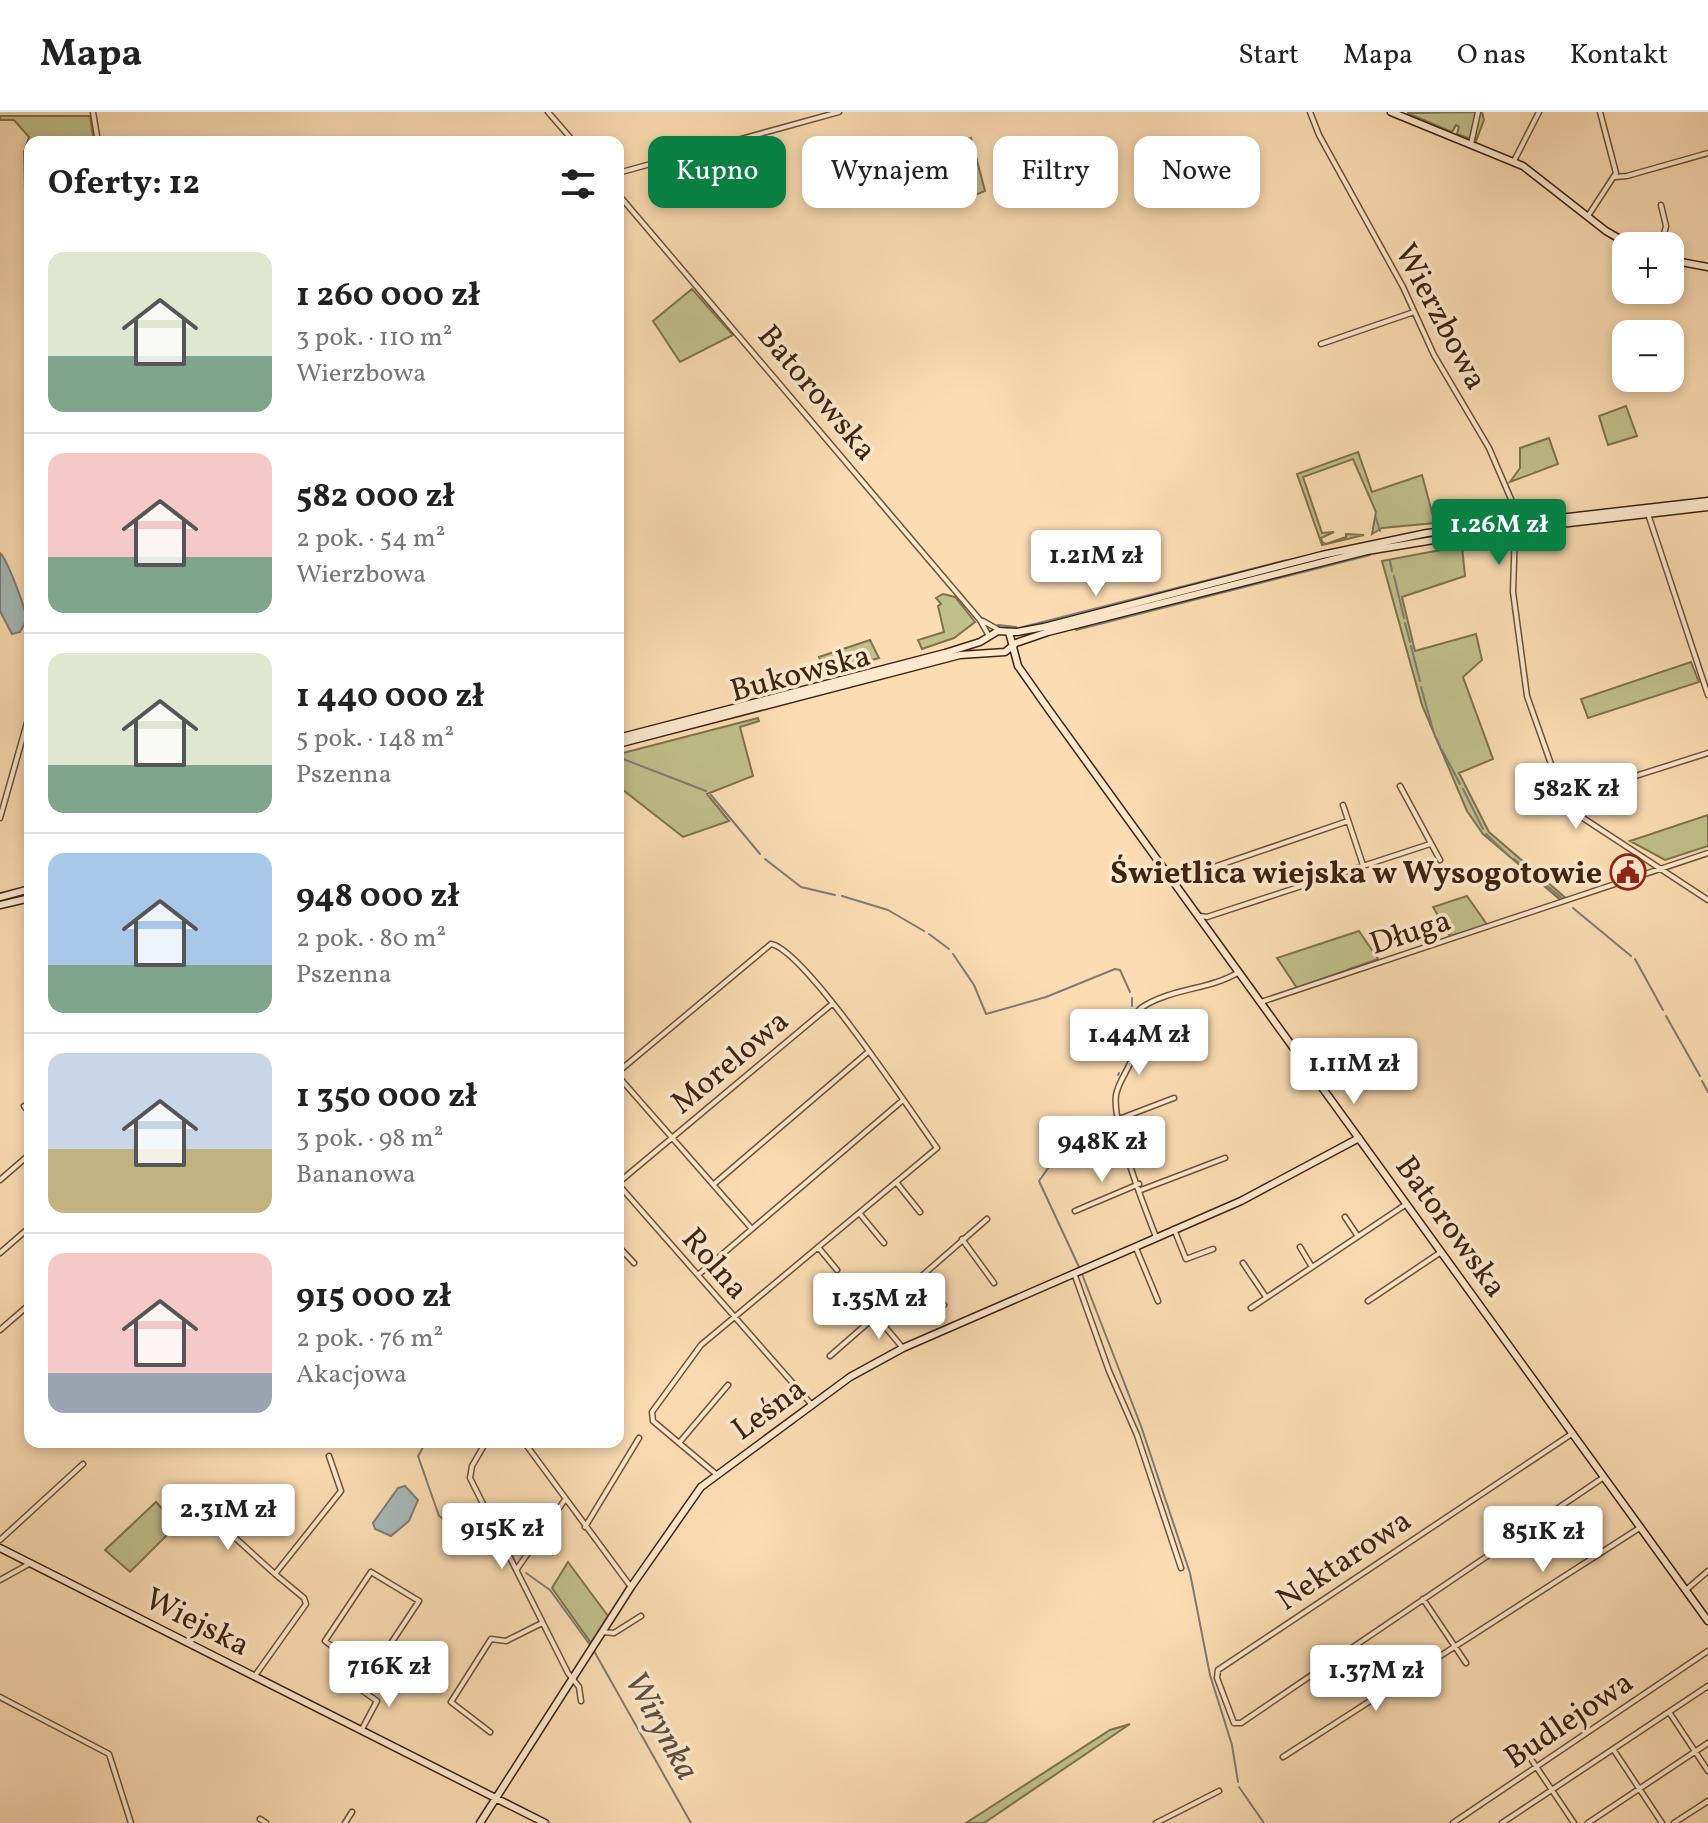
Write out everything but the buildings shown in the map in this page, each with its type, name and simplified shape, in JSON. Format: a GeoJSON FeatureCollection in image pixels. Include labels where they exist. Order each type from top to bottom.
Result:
{"type":"FeatureCollection","features":[{"type":"Feature","properties":{"kind":"street"},"geometry":{"type":"LineString","coordinates":[[93,112],[97,136]]}},
{"type":"Feature","properties":{"kind":"street"},"geometry":{"type":"LineString","coordinates":[[548,112],[569,136]]}},
{"type":"Feature","properties":{"kind":"street"},"geometry":{"type":"LineString","coordinates":[[624,171],[839,112]]}},
{"type":"Feature","properties":{"kind":"street","name":"Wierzbowa"},"geometry":{"type":"LineString","coordinates":[[1310,112],[1319,135],[1434,355],[1489,448],[1517,515],[1514,525]]}},
{"type":"Feature","properties":{"kind":"street"},"geometry":{"type":"LineString","coordinates":[[1391,112],[1514,161],[1612,232]]}},
{"type":"Feature","properties":{"kind":"street"},"geometry":{"type":"LineString","coordinates":[[1471,144],[1478,112]]}},
{"type":"Feature","properties":{"kind":"street"},"geometry":{"type":"LineString","coordinates":[[1514,161],[1539,112]]}},
{"type":"Feature","properties":{"kind":"street"},"geometry":{"type":"LineString","coordinates":[[1588,216],[1615,177],[1616,168],[1600,112]]}},
{"type":"Feature","properties":{"kind":"street"},"geometry":{"type":"LineString","coordinates":[[1615,177],[1708,153]]}},
{"type":"Feature","properties":{"kind":"street","name":"Batorowska"},"geometry":{"type":"LineString","coordinates":[[624,201],[980,620],[989,637]]}},
{"type":"Feature","properties":{"kind":"street"},"geometry":{"type":"LineString","coordinates":[[1661,205],[1664,232]]}},
{"type":"Feature","properties":{"kind":"street"},"geometry":{"type":"LineString","coordinates":[[1684,263],[1708,267]]}},
{"type":"Feature","properties":{"kind":"street"},"geometry":{"type":"LineString","coordinates":[[1321,344],[1414,312]]}},
{"type":"Feature","properties":{"kind":"street","name":"Wierzbowa"},"geometry":{"type":"LineString","coordinates":[[1511,498],[1510,513],[1518,537],[1513,598],[1527,701],[1551,769],[1566,798],[1588,822],[1708,900]]}},
{"type":"Feature","properties":{"kind":"street"},"geometry":{"type":"LineString","coordinates":[[1708,501],[1514,525],[1334,558],[1059,629],[996,652],[989,648],[989,637],[1000,630],[1009,632],[1044,627],[1354,547],[1501,522],[1514,525],[1708,507]]}},
{"type":"Feature","properties":{"kind":"street"},"geometry":{"type":"LineString","coordinates":[[1501,522],[1510,513]]}},
{"type":"Feature","properties":{"kind":"street"},"geometry":{"type":"LineString","coordinates":[[1648,514],[1708,695]]}},
{"type":"Feature","properties":{"kind":"street","name":"Batorowska"},"geometry":{"type":"LineString","coordinates":[[980,620],[1000,630]]}},
{"type":"Feature","properties":{"kind":"street"},"geometry":{"type":"LineString","coordinates":[[1009,632],[1011,645]]}},
{"type":"Feature","properties":{"kind":"street","name":"Bukowska"},"geometry":{"type":"LineString","coordinates":[[624,736],[945,653],[989,637]]}},
{"type":"Feature","properties":{"kind":"street","name":"Batorowska"},"geometry":{"type":"LineString","coordinates":[[1011,645],[1018,666],[1173,881],[1199,916],[1206,920],[1239,972],[1708,1621]]}},
{"type":"Feature","properties":{"kind":"street","name":"Batorowska"},"geometry":{"type":"LineString","coordinates":[[996,652],[1018,666]]}},
{"type":"Feature","properties":{"kind":"street","name":"Bukowska"},"geometry":{"type":"LineString","coordinates":[[624,742],[960,655],[996,652]]}},
{"type":"Feature","properties":{"kind":"street"},"geometry":{"type":"LineString","coordinates":[[0,818],[24,733]]}},
{"type":"Feature","properties":{"kind":"street"},"geometry":{"type":"LineString","coordinates":[[1566,798],[1708,753]]}},
{"type":"Feature","properties":{"kind":"street"},"geometry":{"type":"LineString","coordinates":[[1400,786],[1440,860]]}},
{"type":"Feature","properties":{"kind":"street"},"geometry":{"type":"LineString","coordinates":[[1343,805],[1363,865]]}},
{"type":"Feature","properties":{"kind":"street"},"geometry":{"type":"LineString","coordinates":[[1173,881],[1348,821]]}},
{"type":"Feature","properties":{"kind":"street"},"geometry":{"type":"LineString","coordinates":[[1206,920],[1430,844]]}},
{"type":"Feature","properties":{"kind":"street","name":"Długa"},"geometry":{"type":"LineString","coordinates":[[1261,1002],[1708,853]]}},
{"type":"Feature","properties":{"kind":"street"},"geometry":{"type":"LineString","coordinates":[[0,897],[24,891]]}},
{"type":"Feature","properties":{"kind":"street"},"geometry":{"type":"LineString","coordinates":[[0,905],[24,899]]}},
{"type":"Feature","properties":{"kind":"street"},"geometry":{"type":"LineString","coordinates":[[624,1069],[771,944],[781,946],[823,989],[937,1148],[701,1345],[652,1412],[653,1421],[716,1474]]}},
{"type":"Feature","properties":{"kind":"street"},"geometry":{"type":"LineString","coordinates":[[1156,1237],[1119,1119],[1117,1093],[1132,1058],[1137,1012],[1161,999],[1239,972]]}},
{"type":"Feature","properties":{"kind":"street","name":"Morelowa"},"geometry":{"type":"LineString","coordinates":[[624,1180],[832,1004]]}},
{"type":"Feature","properties":{"kind":"street"},"geometry":{"type":"LineString","coordinates":[[714,1185],[867,1053]]}},
{"type":"Feature","properties":{"kind":"street"},"geometry":{"type":"LineString","coordinates":[[624,1081],[752,1229]]}},
{"type":"Feature","properties":{"kind":"street"},"geometry":{"type":"LineString","coordinates":[[1119,1119],[1174,1098]]}},
{"type":"Feature","properties":{"kind":"street"},"geometry":{"type":"LineString","coordinates":[[697,1275],[903,1100]]}},
{"type":"Feature","properties":{"kind":"street"},"geometry":{"type":"LineString","coordinates":[[1063,1157],[1122,1134]]}},
{"type":"Feature","properties":{"kind":"street","name":"Leśna"},"geometry":{"type":"LineString","coordinates":[[480,1823],[687,1503],[716,1474],[850,1377],[903,1348],[1241,1201],[1359,1138]]}},
{"type":"Feature","properties":{"kind":"street"},"geometry":{"type":"LineString","coordinates":[[1075,1211],[1225,1158]]}},
{"type":"Feature","properties":{"kind":"street"},"geometry":{"type":"LineString","coordinates":[[0,1180],[24,1159]]}},
{"type":"Feature","properties":{"kind":"street"},"geometry":{"type":"LineString","coordinates":[[896,1182],[920,1212]]}},
{"type":"Feature","properties":{"kind":"street","name":"Rolna"},"geometry":{"type":"LineString","coordinates":[[624,1192],[813,1406]]}},
{"type":"Feature","properties":{"kind":"street"},"geometry":{"type":"LineString","coordinates":[[1251,1308],[1406,1204]]}},
{"type":"Feature","properties":{"kind":"street"},"geometry":{"type":"LineString","coordinates":[[859,1213],[884,1243]]}},
{"type":"Feature","properties":{"kind":"street"},"geometry":{"type":"LineString","coordinates":[[1345,1217],[1358,1236]]}},
{"type":"Feature","properties":{"kind":"street"},"geometry":{"type":"LineString","coordinates":[[830,1356],[987,1219]]}},
{"type":"Feature","properties":{"kind":"street"},"geometry":{"type":"LineString","coordinates":[[1174,1229],[1186,1259],[1213,1249]]}},
{"type":"Feature","properties":{"kind":"street"},"geometry":{"type":"LineString","coordinates":[[0,1253],[24,1232]]}},
{"type":"Feature","properties":{"kind":"street"},"geometry":{"type":"LineString","coordinates":[[962,1239],[994,1283]]}},
{"type":"Feature","properties":{"kind":"street"},"geometry":{"type":"LineString","coordinates":[[1135,1246],[1158,1301]]}},
{"type":"Feature","properties":{"kind":"street"},"geometry":{"type":"LineString","coordinates":[[818,1247],[837,1270]]}},
{"type":"Feature","properties":{"kind":"street"},"geometry":{"type":"LineString","coordinates":[[1300,1247],[1312,1267]]}},
{"type":"Feature","properties":{"kind":"street"},"geometry":{"type":"LineString","coordinates":[[624,1252],[634,1263]]}},
{"type":"Feature","properties":{"kind":"street"},"geometry":{"type":"LineString","coordinates":[[1368,1301],[1441,1252]]}},
{"type":"Feature","properties":{"kind":"street"},"geometry":{"type":"LineString","coordinates":[[1243,1263],[1266,1297]]}},
{"type":"Feature","properties":{"kind":"street"},"geometry":{"type":"LineString","coordinates":[[1074,1272],[1109,1371],[1137,1435],[1181,1568]]}},
{"type":"Feature","properties":{"kind":"street"},"geometry":{"type":"LineString","coordinates":[[919,1277],[944,1305]]}},
{"type":"Feature","properties":{"kind":"street"},"geometry":{"type":"LineString","coordinates":[[0,1330],[24,1309]]}},
{"type":"Feature","properties":{"kind":"street"},"geometry":{"type":"LineString","coordinates":[[876,1316],[903,1348]]}},
{"type":"Feature","properties":{"kind":"street"},"geometry":{"type":"LineString","coordinates":[[679,1443],[728,1385]]}},
{"type":"Feature","properties":{"kind":"street","name":"Nektarowa"},"geometry":{"type":"LineString","coordinates":[[1423,1599],[1239,1724],[1234,1723],[1225,1704],[1218,1670],[1573,1433]]}},
{"type":"Feature","properties":{"kind":"street"},"geometry":{"type":"LineString","coordinates":[[585,1527],[639,1438]]}},
{"type":"Feature","properties":{"kind":"street"},"geometry":{"type":"LineString","coordinates":[[482,1448],[472,1466],[470,1478],[571,1678],[579,1687],[581,1701]]}},
{"type":"Feature","properties":{"kind":"street"},"geometry":{"type":"LineString","coordinates":[[528,1448],[564,1501],[631,1587]]}},
{"type":"Feature","properties":{"kind":"street"},"geometry":{"type":"LineString","coordinates":[[275,1574],[341,1491],[329,1456]]}},
{"type":"Feature","properties":{"kind":"street"},"geometry":{"type":"LineString","coordinates":[[0,1540],[83,1464]]}},
{"type":"Feature","properties":{"kind":"street"},"geometry":{"type":"LineString","coordinates":[[1466,1663],[1423,1599],[1604,1477]]}},
{"type":"Feature","properties":{"kind":"street"},"geometry":{"type":"LineString","coordinates":[[517,1569],[564,1501]]}},
{"type":"Feature","properties":{"kind":"street"},"geometry":{"type":"LineString","coordinates":[[199,1505],[304,1598],[306,1604],[254,1677]]}},
{"type":"Feature","properties":{"kind":"street"},"geometry":{"type":"LineString","coordinates":[[1283,1757],[1641,1527]]}},
{"type":"Feature","properties":{"kind":"street","name":"Wiejska"},"geometry":{"type":"LineString","coordinates":[[0,1548],[545,1823]]}},
{"type":"Feature","properties":{"kind":"street"},"geometry":{"type":"LineString","coordinates":[[0,1580],[31,1563]]}},
{"type":"Feature","properties":{"kind":"street"},"geometry":{"type":"LineString","coordinates":[[1686,1590],[1708,1571]]}},
{"type":"Feature","properties":{"kind":"street"},"geometry":{"type":"LineString","coordinates":[[361,1731],[377,1701],[363,1691],[370,1675],[419,1601],[371,1572],[325,1641],[370,1675]]}},
{"type":"Feature","properties":{"kind":"street"},"geometry":{"type":"LineString","coordinates":[[602,1632],[614,1633],[641,1616]]}},
{"type":"Feature","properties":{"kind":"street"},"geometry":{"type":"LineString","coordinates":[[490,1732],[451,1702],[491,1639],[506,1641],[543,1623]]}},
{"type":"Feature","properties":{"kind":"street","name":"Budlejowa"},"geometry":{"type":"LineString","coordinates":[[1453,1823],[1708,1651]]}},
{"type":"Feature","properties":{"kind":"street"},"geometry":{"type":"LineString","coordinates":[[1502,1823],[1708,1686]]}},
{"type":"Feature","properties":{"kind":"street"},"geometry":{"type":"LineString","coordinates":[[0,1697],[109,1754],[131,1823]]}},
{"type":"Feature","properties":{"kind":"street"},"geometry":{"type":"LineString","coordinates":[[1669,1712],[1708,1771]]}},
{"type":"Feature","properties":{"kind":"street"},"geometry":{"type":"LineString","coordinates":[[1588,1823],[1708,1743]]}},
{"type":"Feature","properties":{"kind":"street"},"geometry":{"type":"LineString","coordinates":[[1613,1749],[1662,1823]]}},
{"type":"Feature","properties":{"kind":"street"},"geometry":{"type":"LineString","coordinates":[[1525,1750],[1574,1823]]}},
{"type":"Feature","properties":{"kind":"street"},"geometry":{"type":"LineString","coordinates":[[1156,1823],[1219,1791]]}},
{"type":"Feature","properties":{"kind":"street"},"geometry":{"type":"LineString","coordinates":[[1674,1823],[1708,1801]]}},
{"type":"Feature","properties":{"kind":"street"},"geometry":{"type":"LineString","coordinates":[[345,1823],[352,1812]]}},
{"type":"Feature","properties":{"kind":"street"},"geometry":{"type":"LineString","coordinates":[[260,1819],[266,1823]]}},
{"type":"Feature","properties":{"kind":"shaded area"},"geometry":{"type":"Polygon","coordinates":[[[1482,112],[1484,120],[1476,141],[1457,134],[1459,127],[1456,125],[1452,132],[1407,113],[1482,112]]]}},
{"type":"Feature","properties":{"kind":"shaded area"},"geometry":{"type":"Polygon","coordinates":[[[0,116],[90,116],[93,136],[28,136],[14,120],[0,120],[0,116]]]}},
{"type":"Feature","properties":{"kind":"shaded area"},"geometry":{"type":"Polygon","coordinates":[[[977,161],[985,191],[977,194],[977,161]]]}},
{"type":"Feature","properties":{"kind":"shaded area"},"geometry":{"type":"Polygon","coordinates":[[[692,289],[733,335],[680,362],[653,321],[692,289]]]}},
{"type":"Feature","properties":{"kind":"shaded area"},"geometry":{"type":"Polygon","coordinates":[[[1626,406],[1637,436],[1608,445],[1599,416],[1626,406]]]}},
{"type":"Feature","properties":{"kind":"shaded area"},"geometry":{"type":"Polygon","coordinates":[[[1549,438],[1558,464],[1510,482],[1520,468],[1520,448],[1549,438]]]}},
{"type":"Feature","properties":{"kind":"shaded area"},"geometry":{"type":"Polygon","coordinates":[[[1358,452],[1372,492],[1422,475],[1435,523],[1382,528],[1372,534],[1376,512],[1353,459],[1303,477],[1322,533],[1334,532],[1321,538],[1322,542],[1326,544],[1346,537],[1346,534],[1364,535],[1322,545],[1297,474],[1358,452]]]}},
{"type":"Feature","properties":{"kind":"shaded area"},"geometry":{"type":"Polygon","coordinates":[[[1462,546],[1465,576],[1402,597],[1415,651],[1476,634],[1482,660],[1463,677],[1493,759],[1459,773],[1489,832],[1568,900],[1563,902],[1483,834],[1467,811],[1422,705],[1382,561],[1462,546]]]}},
{"type":"Feature","properties":{"kind":"shaded area"},"geometry":{"type":"Polygon","coordinates":[[[0,553],[11,573],[24,610],[24,624],[20,632],[12,634],[0,611],[0,553]]]}},
{"type":"Feature","properties":{"kind":"shaded area"},"geometry":{"type":"Polygon","coordinates":[[[943,594],[955,597],[975,622],[954,638],[922,649],[918,640],[944,632],[938,606],[941,604],[936,598],[943,594]]]}},
{"type":"Feature","properties":{"kind":"shaded area"},"geometry":{"type":"Polygon","coordinates":[[[870,640],[879,658],[824,673],[819,657],[870,640]]]}},
{"type":"Feature","properties":{"kind":"shaded area"},"geometry":{"type":"Polygon","coordinates":[[[1691,662],[1699,682],[1588,718],[1581,699],[1691,662]]]}},
{"type":"Feature","properties":{"kind":"shaded area"},"geometry":{"type":"Polygon","coordinates":[[[758,718],[759,721],[740,727],[753,776],[707,794],[729,821],[683,837],[624,791],[624,753],[758,718]]]}},
{"type":"Feature","properties":{"kind":"shaded area"},"geometry":{"type":"Polygon","coordinates":[[[1708,815],[1708,846],[1665,860],[1630,841],[1708,815]]]}},
{"type":"Feature","properties":{"kind":"shaded area"},"geometry":{"type":"Polygon","coordinates":[[[1467,896],[1488,926],[1450,936],[1433,907],[1467,896]]]}},
{"type":"Feature","properties":{"kind":"shaded area"},"geometry":{"type":"Polygon","coordinates":[[[1359,931],[1378,959],[1297,988],[1277,958],[1359,931]]]}},
{"type":"Feature","properties":{"kind":"shaded area"},"geometry":{"type":"Polygon","coordinates":[[[405,1486],[418,1500],[409,1521],[391,1536],[375,1529],[373,1523],[398,1488],[405,1486]]]}},
{"type":"Feature","properties":{"kind":"shaded area"},"geometry":{"type":"Polygon","coordinates":[[[156,1502],[177,1525],[130,1572],[105,1550],[156,1502]]]}},
{"type":"Feature","properties":{"kind":"shaded area"},"geometry":{"type":"Polygon","coordinates":[[[568,1562],[608,1616],[591,1643],[552,1588],[568,1562]]]}},
{"type":"Feature","properties":{"kind":"shaded area"},"geometry":{"type":"Polygon","coordinates":[[[1130,1724],[984,1823],[966,1823],[1110,1730],[1130,1724]]]}},
{"type":"Feature","properties":{"kind":"waterway"},"geometry":{"type":"LineString","coordinates":[[1376,518],[1380,531]]}},
{"type":"Feature","properties":{"kind":"waterway"},"geometry":{"type":"LineString","coordinates":[[1473,541],[1501,535]]}},
{"type":"Feature","properties":{"kind":"waterway"},"geometry":{"type":"LineString","coordinates":[[1444,545],[1460,543]]}},
{"type":"Feature","properties":{"kind":"waterway"},"geometry":{"type":"LineString","coordinates":[[1076,630],[1370,555]]}},
{"type":"Feature","properties":{"kind":"waterway"},"geometry":{"type":"LineString","coordinates":[[1023,627],[1287,560]]}},
{"type":"Feature","properties":{"kind":"waterway"},"geometry":{"type":"LineString","coordinates":[[1390,561],[1392,571]]}},
{"type":"Feature","properties":{"kind":"waterway"},"geometry":{"type":"LineString","coordinates":[[1394,576],[1404,618]]}},
{"type":"Feature","properties":{"kind":"waterway"},"geometry":{"type":"LineString","coordinates":[[1405,623],[1410,642]]}},
{"type":"Feature","properties":{"kind":"waterway"},"geometry":{"type":"LineString","coordinates":[[998,625],[1016,627]]}},
{"type":"Feature","properties":{"kind":"waterway"},"geometry":{"type":"LineString","coordinates":[[1411,646],[1420,681]]}},
{"type":"Feature","properties":{"kind":"waterway"},"geometry":{"type":"LineString","coordinates":[[1421,687],[1433,730]]}},
{"type":"Feature","properties":{"kind":"waterway"},"geometry":{"type":"LineString","coordinates":[[1435,736],[1440,746]]}},
{"type":"Feature","properties":{"kind":"waterway"},"geometry":{"type":"LineString","coordinates":[[1442,750],[1460,784]]}},
{"type":"Feature","properties":{"kind":"waterway"},"geometry":{"type":"LineString","coordinates":[[624,759],[706,791]]}},
{"type":"Feature","properties":{"kind":"waterway"},"geometry":{"type":"LineString","coordinates":[[1463,789],[1483,829]]}},
{"type":"Feature","properties":{"kind":"waterway"},"geometry":{"type":"LineString","coordinates":[[711,795],[760,854]]}},
{"type":"Feature","properties":{"kind":"waterway"},"geometry":{"type":"LineString","coordinates":[[1486,834],[1509,856]]}},
{"type":"Feature","properties":{"kind":"waterway"},"geometry":{"type":"LineString","coordinates":[[765,859],[801,887],[835,895]]}},
{"type":"Feature","properties":{"kind":"waterway"},"geometry":{"type":"LineString","coordinates":[[1514,859],[1563,899]]}},
{"type":"Feature","properties":{"kind":"waterway"},"geometry":{"type":"LineString","coordinates":[[842,896],[888,910],[924,931]]}},
{"type":"Feature","properties":{"kind":"waterway"},"geometry":{"type":"LineString","coordinates":[[1573,908],[1631,956]]}},
{"type":"Feature","properties":{"kind":"waterway"},"geometry":{"type":"LineString","coordinates":[[929,934],[949,949]]}},
{"type":"Feature","properties":{"kind":"waterway"},"geometry":{"type":"LineString","coordinates":[[953,954],[974,985],[986,1014],[1046,997],[1115,969],[1120,970],[1130,992]]}},
{"type":"Feature","properties":{"kind":"waterway"},"geometry":{"type":"LineString","coordinates":[[1635,959],[1663,1010]]}},
{"type":"Feature","properties":{"kind":"waterway"},"geometry":{"type":"LineString","coordinates":[[1132,998],[1132,1006]]}},
{"type":"Feature","properties":{"kind":"waterway"},"geometry":{"type":"LineString","coordinates":[[1666,1016],[1700,1076]]}},
{"type":"Feature","properties":{"kind":"waterway"},"geometry":{"type":"LineString","coordinates":[[1702,1081],[1708,1092]]}},
{"type":"Feature","properties":{"kind":"waterway"},"geometry":{"type":"LineString","coordinates":[[1056,1157],[1039,1181],[1079,1267]]}},
{"type":"Feature","properties":{"kind":"waterway"},"geometry":{"type":"LineString","coordinates":[[1082,1274],[1141,1426],[1190,1573],[1210,1675],[1232,1745],[1238,1782]]}},
{"type":"Feature","properties":{"kind":"waterway","name":"Wirynka"},"geometry":{"type":"LineString","coordinates":[[423,1448],[418,1456],[439,1516],[505,1560]]}},
{"type":"Feature","properties":{"kind":"waterway","name":"Wirynka"},"geometry":{"type":"LineString","coordinates":[[526,1573],[550,1590],[590,1645]]}},
{"type":"Feature","properties":{"kind":"waterway","name":"Wirynka"},"geometry":{"type":"LineString","coordinates":[[594,1651],[691,1823]]}},
{"type":"Feature","properties":{"kind":"waterway"},"geometry":{"type":"LineString","coordinates":[[1239,1787],[1264,1823]]}},
{"type":"Feature","properties":{"kind":"place","name":"Świetlica wiejska w Wysogotowie"},"geometry":{"type":"Point","coordinates":[1628,872]}}]}
